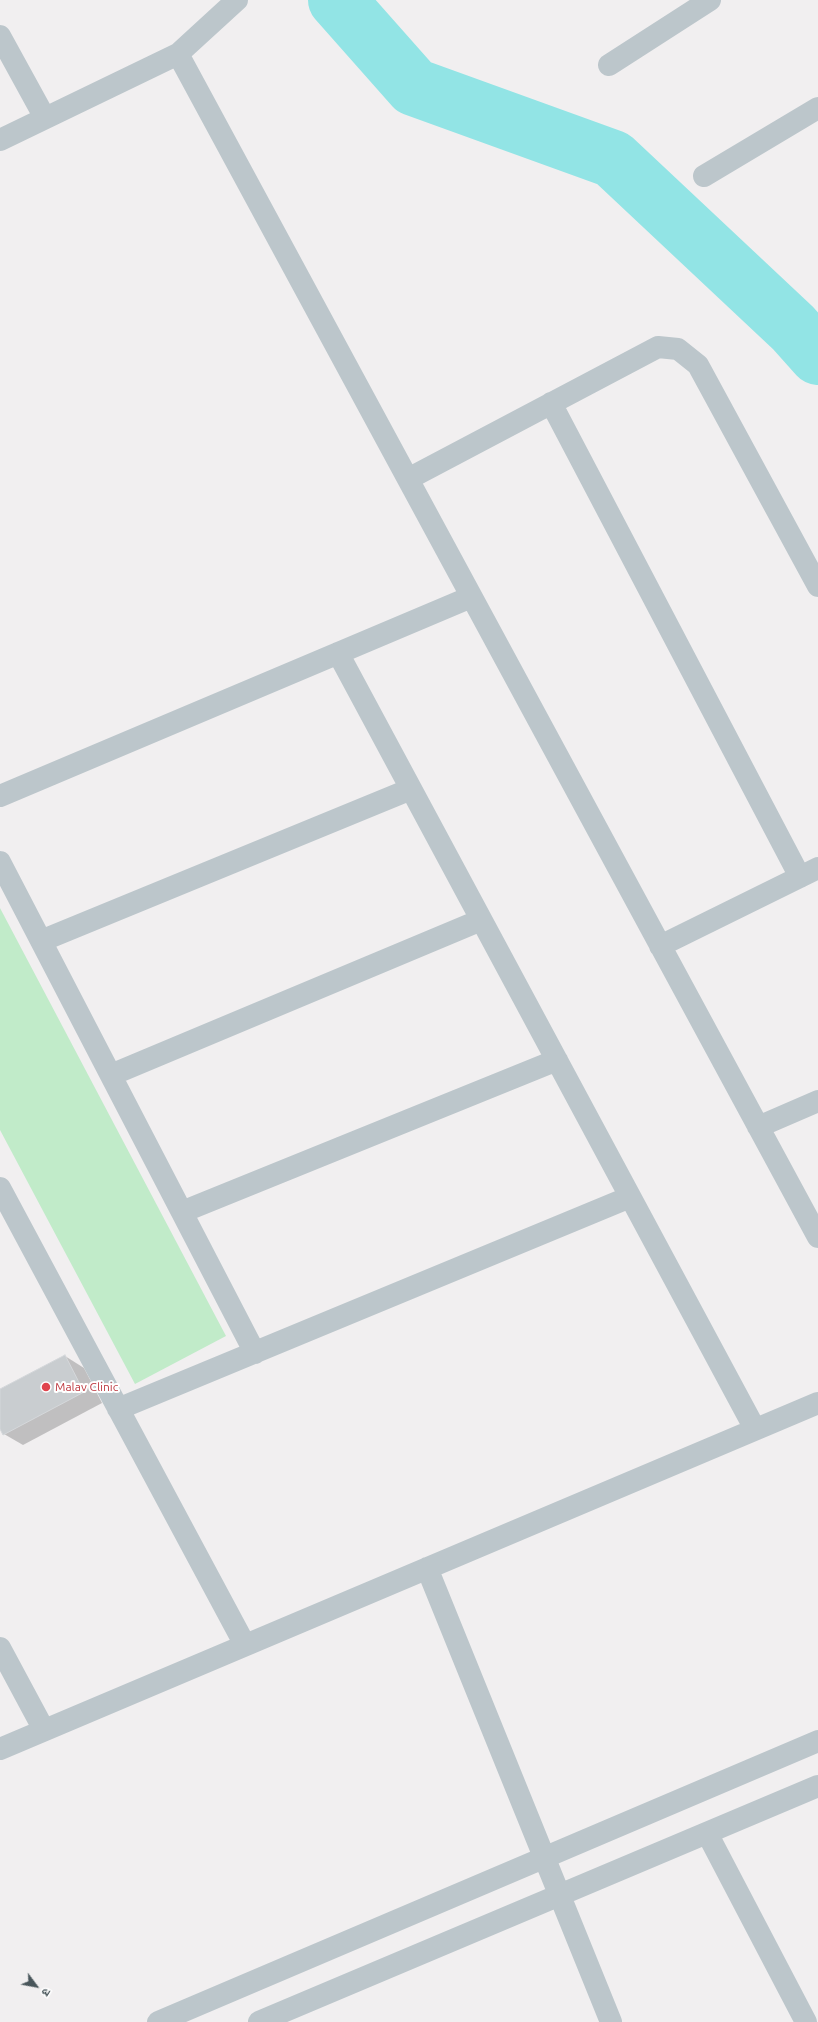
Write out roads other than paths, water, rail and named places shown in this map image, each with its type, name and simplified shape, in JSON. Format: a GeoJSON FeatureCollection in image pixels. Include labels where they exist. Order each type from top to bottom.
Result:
{"type":"FeatureCollection","features":[{"type":"Feature","properties":{"kind":"street"},"geometry":{"type":"LineString","coordinates":[[0,140],[178,54],[237,0]]}},
{"type":"Feature","properties":{"kind":"street"},"geometry":{"type":"LineString","coordinates":[[609,65],[710,0]]}},
{"type":"Feature","properties":{"kind":"street"},"geometry":{"type":"LineString","coordinates":[[0,36],[45,118]]}},
{"type":"Feature","properties":{"kind":"street"},"geometry":{"type":"LineString","coordinates":[[178,54],[818,1237]]}},
{"type":"Feature","properties":{"kind":"street"},"geometry":{"type":"LineString","coordinates":[[704,176],[818,108]]}},
{"type":"Feature","properties":{"kind":"street"},"geometry":{"type":"LineString","coordinates":[[408,479],[658,347],[678,349],[698,365],[818,586]]}},
{"type":"Feature","properties":{"kind":"street"},"geometry":{"type":"LineString","coordinates":[[551,403],[809,873],[660,946]]}},
{"type":"Feature","properties":{"kind":"street"},"geometry":{"type":"LineString","coordinates":[[0,796],[471,597]]}},
{"type":"Feature","properties":{"kind":"street"},"geometry":{"type":"LineString","coordinates":[[338,653],[755,1429]]}},
{"type":"Feature","properties":{"kind":"street"},"geometry":{"type":"LineString","coordinates":[[41,941],[411,789]]}},
{"type":"Feature","properties":{"kind":"street"},"geometry":{"type":"LineString","coordinates":[[0,862],[255,1353]]}},
{"type":"Feature","properties":{"kind":"street"},"geometry":{"type":"LineString","coordinates":[[111,1075],[481,920]]}},
{"type":"Feature","properties":{"kind":"street"},"geometry":{"type":"LineString","coordinates":[[182,1212],[557,1060]]}},
{"type":"Feature","properties":{"kind":"street"},"geometry":{"type":"LineString","coordinates":[[758,1127],[818,1100]]}},
{"type":"Feature","properties":{"kind":"street"},"geometry":{"type":"LineString","coordinates":[[118,1409],[630,1197]]}},
{"type":"Feature","properties":{"kind":"street"},"geometry":{"type":"LineString","coordinates":[[3,1202],[118,1409],[244,1645]]}},
{"type":"Feature","properties":{"kind":"street"},"geometry":{"type":"LineString","coordinates":[[0,1748],[818,1403]]}},
{"type":"Feature","properties":{"kind":"street"},"geometry":{"type":"LineString","coordinates":[[427,1568],[611,2022]]}},
{"type":"Feature","properties":{"kind":"street"},"geometry":{"type":"LineString","coordinates":[[0,1648],[44,1730]]}},
{"type":"Feature","properties":{"kind":"street"},"geometry":{"type":"LineString","coordinates":[[158,2022],[818,1741]]}},
{"type":"Feature","properties":{"kind":"street"},"geometry":{"type":"LineString","coordinates":[[259,2022],[818,1786]]}},
{"type":"Feature","properties":{"kind":"street"},"geometry":{"type":"LineString","coordinates":[[707,1833],[806,2022]]}},
{"type":"Feature","properties":{"kind":"waterway"},"geometry":{"type":"LineString","coordinates":[[337,0],[414,87],[613,159],[793,328],[818,356]]}},
{"type":"Feature","properties":{"kind":"place","name":"Malav Clinic"},"geometry":{"type":"Point","coordinates":[46,1387]}}]}
